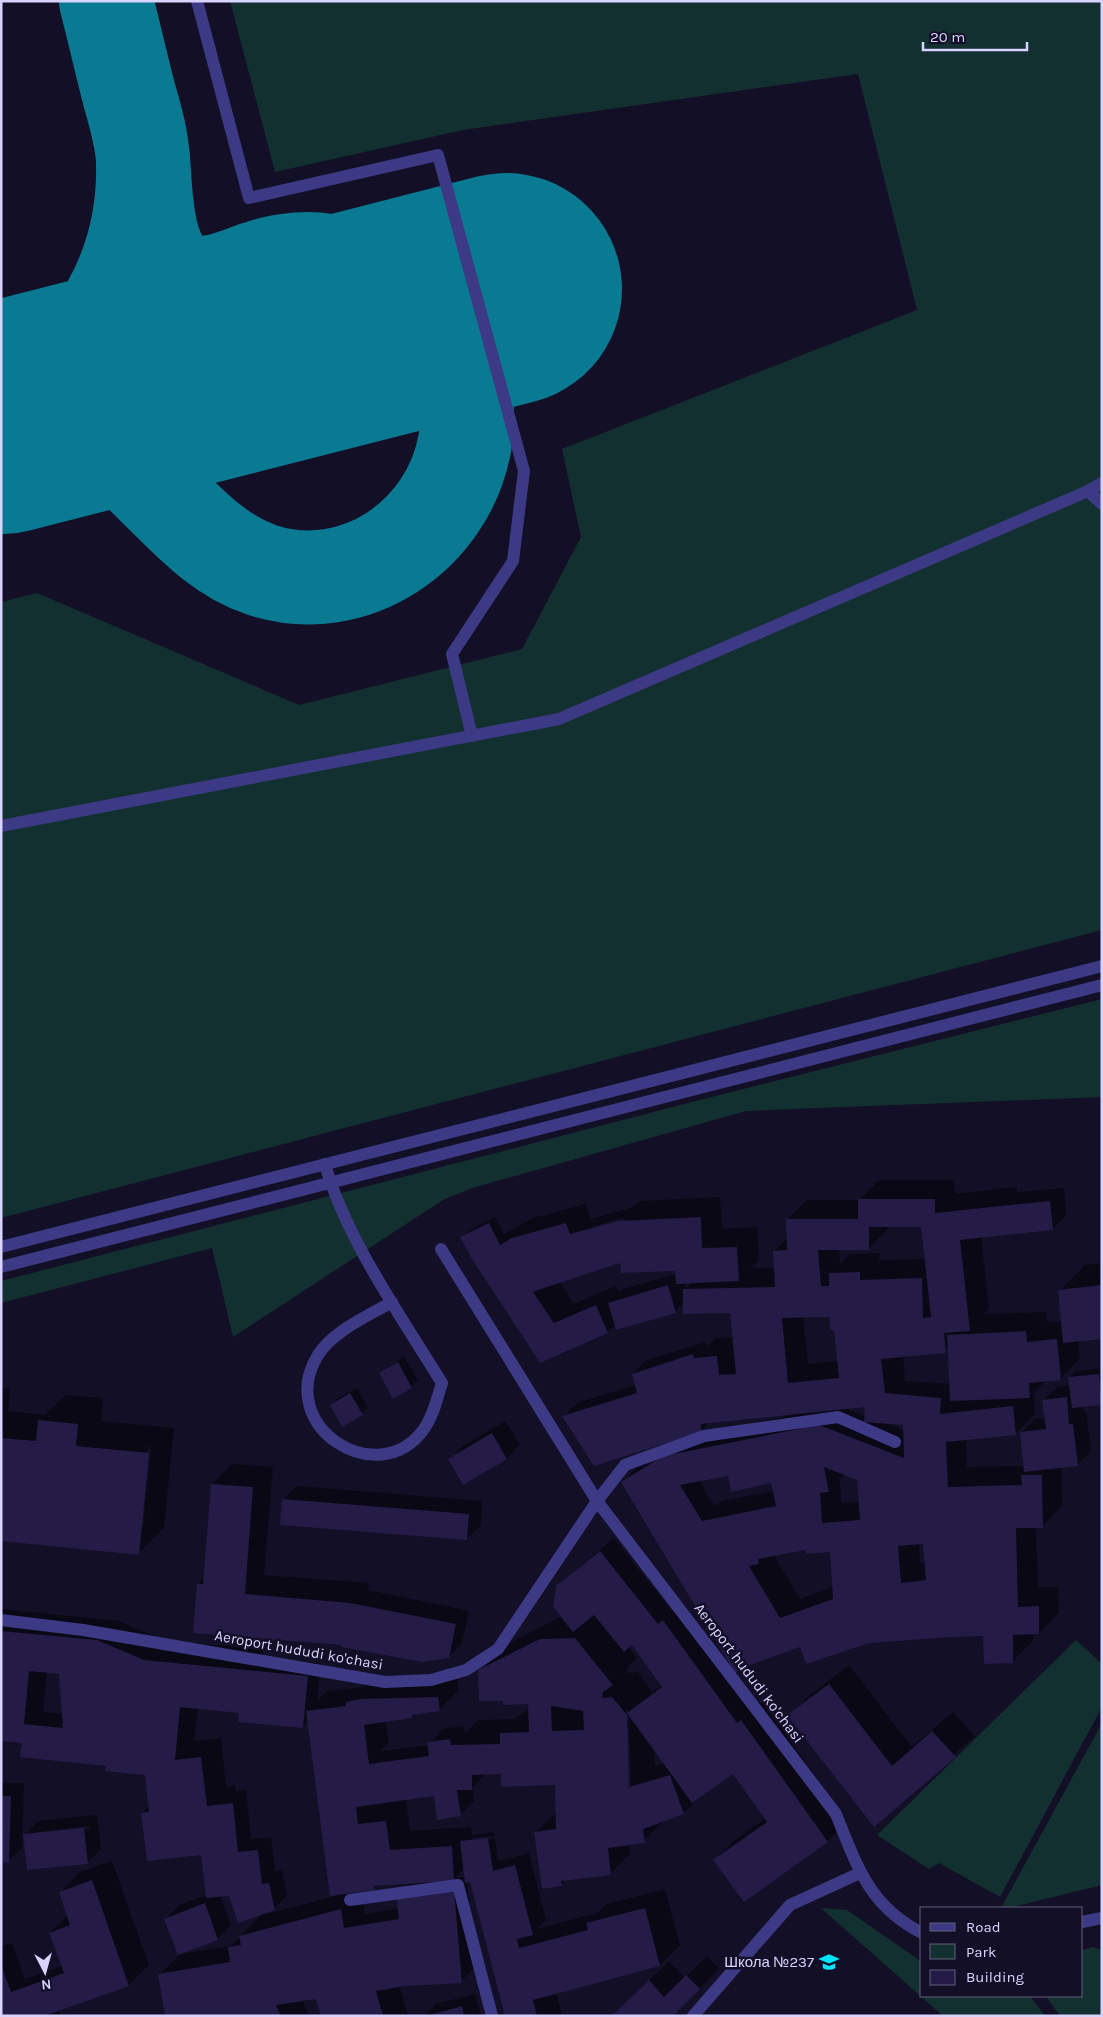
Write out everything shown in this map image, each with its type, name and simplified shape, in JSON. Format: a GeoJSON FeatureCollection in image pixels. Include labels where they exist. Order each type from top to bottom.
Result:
{"type":"FeatureCollection","features":[{"type":"Feature","properties":{"kind":"street"},"geometry":{"type":"LineString","coordinates":[[197,1],[249,198],[438,156],[524,471],[513,561],[452,654],[472,736]]}},
{"type":"Feature","properties":{"kind":"street"},"geometry":{"type":"LineString","coordinates":[[1,826],[559,719],[1088,491],[1102,483]]}},
{"type":"Feature","properties":{"kind":"street"},"geometry":{"type":"LineString","coordinates":[[1088,491],[1102,504]]}},
{"type":"Feature","properties":{"kind":"street"},"geometry":{"type":"LineString","coordinates":[[1,1247],[1102,966]]}},
{"type":"Feature","properties":{"kind":"street"},"geometry":{"type":"LineString","coordinates":[[1,1268],[1102,985]]}},
{"type":"Feature","properties":{"kind":"street"},"geometry":{"type":"LineString","coordinates":[[325,1164],[330,1183],[363,1252],[442,1383],[430,1418],[415,1439],[400,1448],[384,1453],[352,1452],[330,1439],[314,1419],[307,1388],[310,1370],[318,1353],[338,1335],[392,1302]]}},
{"type":"Feature","properties":{"kind":"street","name":"Aeroport hududi ko'chasi"},"geometry":{"type":"LineString","coordinates":[[441,1249],[597,1501],[836,1814],[860,1873],[878,1900],[900,1922],[920,1932]]}},
{"type":"Feature","properties":{"kind":"street"},"geometry":{"type":"LineString","coordinates":[[597,1501],[624,1465],[704,1436],[838,1417],[895,1442]]}},
{"type":"Feature","properties":{"kind":"street","name":"Aeroport hududi ko'chasi"},"geometry":{"type":"LineString","coordinates":[[1,1620],[83,1630],[384,1682],[431,1680],[466,1670],[498,1649],[597,1501]]}},
{"type":"Feature","properties":{"kind":"street"},"geometry":{"type":"LineString","coordinates":[[693,2016],[790,1905],[860,1873]]}},
{"type":"Feature","properties":{"kind":"street"},"geometry":{"type":"LineString","coordinates":[[350,1900],[458,1885],[492,2016]]}},
{"type":"Feature","properties":{"kind":"street"},"geometry":{"type":"LineString","coordinates":[[1083,1922],[1102,1918]]}},
{"type":"Feature","properties":{"kind":"green space"},"geometry":{"type":"Polygon","coordinates":[[[230,1],[1102,1],[1102,930],[1,1218],[1,602],[37,593],[299,705],[522,649],[581,537],[562,449],[917,310],[858,74],[463,130],[275,172],[230,1]]]}},
{"type":"Feature","properties":{"kind":"green space"},"geometry":{"type":"Polygon","coordinates":[[[1102,999],[1102,1097],[746,1111],[472,1188],[443,1200],[233,1337],[212,1248],[1,1303],[1,1281],[723,1094],[1102,999]]]}},
{"type":"Feature","properties":{"kind":"green space"},"geometry":{"type":"Polygon","coordinates":[[[1076,1640],[1102,1664],[1102,1707],[1000,1897],[939,1863],[929,1869],[877,1835],[1076,1640]]]}},
{"type":"Feature","properties":{"kind":"green space"},"geometry":{"type":"Polygon","coordinates":[[[1102,1723],[1102,1885],[1013,1907],[1002,1907],[1102,1723]]]}},
{"type":"Feature","properties":{"kind":"green space"},"geometry":{"type":"Polygon","coordinates":[[[821,1908],[847,1910],[920,1961],[920,1996],[821,1908]]]}},
{"type":"Feature","properties":{"kind":"green space"},"geometry":{"type":"Polygon","coordinates":[[[1093,1947],[1102,1950],[1102,2016],[1060,2016],[1047,1997],[1083,1997],[1083,1950],[1093,1947]]]}},
{"type":"Feature","properties":{"kind":"green space"},"geometry":{"type":"Polygon","coordinates":[[[922,1997],[1031,1997],[1045,2016],[943,2016],[922,1997]]]}},
{"type":"Feature","properties":{"kind":"building"},"geometry":{"type":"Polygon","coordinates":[[[858,1199],[935,1199],[935,1213],[1050,1201],[1053,1230],[960,1240],[970,1331],[944,1333],[946,1353],[881,1359],[885,1393],[941,1398],[940,1414],[1013,1406],[1016,1435],[946,1442],[948,1487],[1022,1485],[1021,1475],[1042,1475],[1043,1528],[1016,1528],[1018,1607],[1039,1606],[1039,1634],[1013,1635],[1013,1663],[984,1664],[983,1636],[952,1637],[869,1643],[806,1664],[800,1647],[747,1666],[735,1673],[621,1482],[663,1456],[819,1425],[904,1458],[903,1425],[864,1422],[865,1407],[701,1424],[701,1432],[594,1466],[562,1416],[637,1393],[632,1374],[693,1354],[694,1358],[717,1356],[719,1375],[736,1374],[730,1313],[683,1314],[683,1289],[775,1287],[773,1251],[787,1250],[786,1219],[858,1219],[858,1199]],[[869,1227],[869,1250],[818,1250],[821,1286],[829,1286],[829,1273],[860,1272],[860,1280],[922,1278],[923,1318],[931,1317],[921,1227],[869,1227]],[[830,1317],[782,1318],[788,1383],[839,1378],[834,1330],[830,1330],[830,1317]],[[824,1467],[829,1492],[820,1493],[822,1523],[860,1520],[857,1480],[824,1467]],[[728,1476],[680,1485],[702,1521],[776,1506],[771,1483],[731,1492],[728,1476]],[[923,1544],[898,1546],[901,1583],[926,1580],[923,1544]],[[806,1550],[758,1559],[759,1564],[749,1566],[780,1618],[833,1599],[830,1552],[806,1554],[806,1550]]]}},
{"type":"Feature","properties":{"kind":"building"},"geometry":{"type":"Polygon","coordinates":[[[701,1217],[702,1248],[737,1247],[739,1281],[676,1284],[675,1271],[621,1273],[620,1263],[533,1292],[554,1323],[596,1305],[608,1333],[540,1363],[472,1259],[460,1237],[489,1223],[500,1245],[512,1238],[566,1223],[570,1234],[618,1221],[701,1217]]]}},
{"type":"Feature","properties":{"kind":"building"},"geometry":{"type":"Polygon","coordinates":[[[668,1285],[676,1313],[616,1330],[608,1303],[668,1285]]]}},
{"type":"Feature","properties":{"kind":"building"},"geometry":{"type":"Polygon","coordinates":[[[1102,1285],[1102,1339],[1063,1343],[1058,1290],[1102,1285]]]}},
{"type":"Feature","properties":{"kind":"building"},"geometry":{"type":"Polygon","coordinates":[[[1026,1331],[1027,1342],[1057,1339],[1061,1380],[1029,1383],[1030,1398],[950,1401],[947,1335],[1026,1331]]]}},
{"type":"Feature","properties":{"kind":"building"},"geometry":{"type":"Polygon","coordinates":[[[398,1362],[412,1388],[393,1399],[379,1373],[398,1362]]]}},
{"type":"Feature","properties":{"kind":"building"},"geometry":{"type":"Polygon","coordinates":[[[1099,1374],[1102,1405],[1072,1408],[1068,1377],[1099,1374]]]}},
{"type":"Feature","properties":{"kind":"building"},"geometry":{"type":"Polygon","coordinates":[[[350,1393],[363,1415],[342,1427],[330,1405],[350,1393]]]}},
{"type":"Feature","properties":{"kind":"building"},"geometry":{"type":"Polygon","coordinates":[[[1067,1397],[1069,1424],[1073,1424],[1078,1466],[1024,1472],[1020,1432],[1046,1429],[1042,1400],[1067,1397]]]}},
{"type":"Feature","properties":{"kind":"building"},"geometry":{"type":"Polygon","coordinates":[[[38,1420],[78,1424],[76,1446],[149,1453],[139,1555],[1,1541],[1,1438],[36,1441],[38,1420]]]}},
{"type":"Feature","properties":{"kind":"building"},"geometry":{"type":"Polygon","coordinates":[[[492,1433],[507,1459],[463,1485],[448,1459],[492,1433]]]}},
{"type":"Feature","properties":{"kind":"building"},"geometry":{"type":"Polygon","coordinates":[[[211,1484],[253,1487],[245,1594],[350,1603],[456,1624],[449,1658],[422,1662],[341,1647],[341,1645],[193,1633],[197,1584],[203,1584],[211,1484]]]}},
{"type":"Feature","properties":{"kind":"building"},"geometry":{"type":"Polygon","coordinates":[[[282,1499],[469,1514],[467,1540],[280,1525],[282,1499]]]}},
{"type":"Feature","properties":{"kind":"building"},"geometry":{"type":"Polygon","coordinates":[[[600,1551],[658,1624],[663,1620],[737,1723],[741,1720],[828,1842],[744,1902],[713,1860],[767,1822],[733,1774],[692,1803],[627,1713],[662,1687],[632,1645],[624,1652],[594,1615],[573,1632],[553,1607],[556,1586],[600,1551]]]}},
{"type":"Feature","properties":{"kind":"building"},"geometry":{"type":"Polygon","coordinates":[[[1,1631],[97,1640],[144,1660],[308,1676],[303,1728],[238,1722],[239,1713],[180,1707],[175,1760],[201,1757],[207,1806],[233,1803],[238,1852],[258,1850],[262,1884],[269,1883],[275,1910],[238,1923],[229,1896],[206,1898],[201,1855],[147,1861],[141,1813],[149,1812],[145,1775],[105,1771],[106,1766],[20,1757],[22,1743],[1,1741],[1,1631]],[[29,1671],[24,1724],[63,1728],[59,1674],[29,1671]]]}},
{"type":"Feature","properties":{"kind":"building"},"geometry":{"type":"Polygon","coordinates":[[[575,1638],[613,1685],[603,1692],[602,1698],[612,1697],[627,1715],[629,1787],[670,1775],[684,1814],[643,1829],[645,1843],[608,1848],[611,1875],[561,1881],[562,1886],[542,1889],[534,1832],[556,1829],[555,1785],[501,1787],[501,1774],[472,1775],[472,1790],[457,1790],[461,1816],[437,1820],[434,1796],[356,1807],[358,1824],[386,1821],[390,1850],[452,1846],[454,1881],[374,1886],[375,1890],[330,1896],[306,1711],[346,1706],[346,1702],[361,1699],[438,1697],[440,1711],[412,1715],[412,1718],[364,1725],[369,1764],[429,1756],[427,1742],[450,1739],[451,1745],[500,1744],[500,1733],[529,1732],[528,1704],[503,1705],[503,1701],[479,1701],[478,1670],[540,1639],[575,1638]],[[551,1706],[552,1731],[584,1730],[583,1711],[551,1706]]]}},
{"type":"Feature","properties":{"kind":"building"},"geometry":{"type":"Polygon","coordinates":[[[829,1684],[892,1766],[932,1731],[956,1757],[874,1827],[787,1715],[829,1684]]]}},
{"type":"Feature","properties":{"kind":"building"},"geometry":{"type":"Polygon","coordinates":[[[1,1796],[11,1796],[9,1863],[1,1862],[1,1796]]]}},
{"type":"Feature","properties":{"kind":"building"},"geometry":{"type":"Polygon","coordinates":[[[84,1828],[88,1864],[27,1870],[23,1834],[84,1828]]]}},
{"type":"Feature","properties":{"kind":"building"},"geometry":{"type":"Polygon","coordinates":[[[488,1838],[493,1871],[515,1865],[533,1935],[517,1939],[519,1948],[588,1930],[586,1923],[645,1908],[660,1966],[533,2000],[537,2016],[505,2016],[470,1882],[465,1883],[460,1841],[488,1838]]]}},
{"type":"Feature","properties":{"kind":"building"},"geometry":{"type":"Polygon","coordinates":[[[92,1880],[129,1986],[44,2016],[1,2016],[1,1965],[11,1992],[64,1973],[49,1933],[70,1925],[59,1892],[92,1880]]]}},
{"type":"Feature","properties":{"kind":"building"},"geometry":{"type":"Polygon","coordinates":[[[454,1890],[462,1983],[405,1986],[376,1991],[383,2016],[321,2016],[316,1999],[276,2005],[281,2016],[165,2016],[158,1974],[230,1962],[228,1947],[241,1945],[239,1936],[341,1909],[344,1928],[399,1919],[396,1895],[454,1890]]]}},
{"type":"Feature","properties":{"kind":"building"},"geometry":{"type":"Polygon","coordinates":[[[205,1903],[218,1940],[178,1955],[164,1919],[205,1903]]]}},
{"type":"Feature","properties":{"kind":"building"},"geometry":{"type":"Polygon","coordinates":[[[686,1975],[700,1989],[673,2016],[612,2016],[649,1980],[664,1997],[686,1975]]]}},
{"type":"Feature","properties":{"kind":"building"},"geometry":{"type":"Polygon","coordinates":[[[462,2006],[464,2016],[430,2016],[430,2015],[462,2006]]]}},
{"type":"Feature","properties":{"kind":"taxiway"},"geometry":{"type":"LineString","coordinates":[[1,407],[34,387],[63,364],[88,336],[108,305],[124,272],[135,236],[142,199],[142,152],[138,127],[106,1]]}},
{"type":"Feature","properties":{"kind":"taxiway"},"geometry":{"type":"LineString","coordinates":[[112,303],[93,362],[90,386],[94,411],[115,447],[190,523],[216,546],[262,570],[297,577],[331,576],[363,567],[392,552],[418,531],[440,505],[455,475],[465,442],[467,407],[460,374],[447,343],[428,316],[403,293],[374,275],[342,264],[308,259],[282,261],[218,281],[199,283],[179,277],[168,268],[159,255],[153,240],[149,224],[143,159]]}},
{"type":"Feature","properties":{"kind":"runway"},"geometry":{"type":"LineString","coordinates":[[1,418],[506,289]]}},
{"type":"Feature","properties":{"kind":"place","name":"Школа №237"},"geometry":{"type":"Point","coordinates":[829,1962]}}]}
